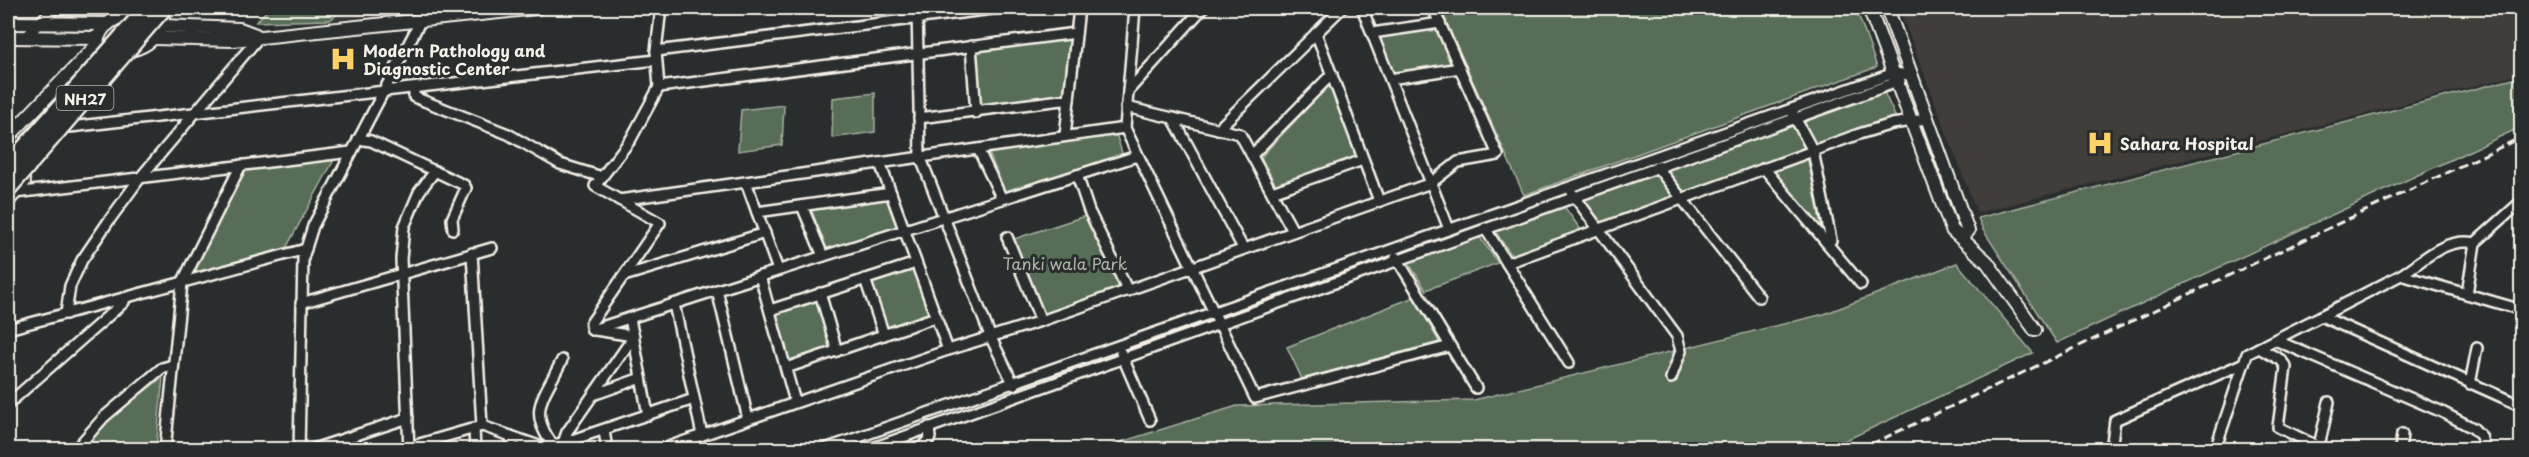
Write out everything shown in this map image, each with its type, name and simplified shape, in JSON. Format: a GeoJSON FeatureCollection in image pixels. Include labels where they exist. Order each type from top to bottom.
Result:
{"type":"FeatureCollection","features":[{"type":"Feature","properties":{"kind":"highway","name":"NH27"},"geometry":{"type":"LineString","coordinates":[[8,167],[148,8]]}},
{"type":"Feature","properties":{"kind":"highway","name":"NH27"},"geometry":{"type":"LineString","coordinates":[[10,194],[163,17]]}},
{"type":"Feature","properties":{"kind":"street"},"geometry":{"type":"LineString","coordinates":[[26,37],[54,8]]}},
{"type":"Feature","properties":{"kind":"street"},"geometry":{"type":"LineString","coordinates":[[155,38],[163,17],[173,8]]}},
{"type":"Feature","properties":{"kind":"street"},"geometry":{"type":"LineString","coordinates":[[8,37],[97,42],[104,51],[113,52],[137,48],[155,38],[233,40],[421,20],[458,12],[537,8]]}},
{"type":"Feature","properties":{"kind":"street"},"geometry":{"type":"LineString","coordinates":[[592,330],[591,323],[660,224],[595,186],[631,139],[659,87],[656,55],[661,8]]}},
{"type":"Feature","properties":{"kind":"street"},"geometry":{"type":"LineString","coordinates":[[917,8],[920,156],[990,338],[1018,396]]}},
{"type":"Feature","properties":{"kind":"street"},"geometry":{"type":"LineString","coordinates":[[70,127],[414,90],[1000,8]]}},
{"type":"Feature","properties":{"kind":"street"},"geometry":{"type":"LineString","coordinates":[[1065,136],[1079,8]]}},
{"type":"Feature","properties":{"kind":"street"},"geometry":{"type":"LineString","coordinates":[[1135,8],[1125,128],[1191,269],[1256,398],[1450,346]]}},
{"type":"Feature","properties":{"kind":"street"},"geometry":{"type":"LineString","coordinates":[[1128,91],[1203,8]]}},
{"type":"Feature","properties":{"kind":"street"},"geometry":{"type":"LineString","coordinates":[[1218,129],[1342,8]]}},
{"type":"Feature","properties":{"kind":"street"},"geometry":{"type":"LineString","coordinates":[[1362,8],[1449,229]]}},
{"type":"Feature","properties":{"kind":"street"},"geometry":{"type":"LineString","coordinates":[[659,450],[948,350],[1128,291],[1243,248],[1431,183],[1458,162],[1498,155],[1433,8]]}},
{"type":"Feature","properties":{"kind":"street"},"geometry":{"type":"LineString","coordinates":[[1869,8],[1952,230],[1962,236],[1994,273],[2035,330]]}},
{"type":"Feature","properties":{"kind":"street"},"geometry":{"type":"LineString","coordinates":[[1887,8],[1968,231],[1962,236]]}},
{"type":"Feature","properties":{"kind":"street"},"geometry":{"type":"LineString","coordinates":[[8,137],[97,42],[108,24],[128,11],[145,10],[163,17],[240,29],[260,36]]}},
{"type":"Feature","properties":{"kind":"street"},"geometry":{"type":"LineString","coordinates":[[299,450],[302,303],[306,249],[313,226],[421,20]]}},
{"type":"Feature","properties":{"kind":"street"},"geometry":{"type":"LineString","coordinates":[[8,23],[108,24]]}},
{"type":"Feature","properties":{"kind":"street"},"geometry":{"type":"LineString","coordinates":[[1372,33],[1440,23]]}},
{"type":"Feature","properties":{"kind":"street"},"geometry":{"type":"LineString","coordinates":[[659,87],[1076,33]]}},
{"type":"Feature","properties":{"kind":"street"},"geometry":{"type":"LineString","coordinates":[[1316,33],[1379,201]]}},
{"type":"Feature","properties":{"kind":"street"},"geometry":{"type":"LineString","coordinates":[[66,314],[70,286],[82,260],[140,178],[260,36]]}},
{"type":"Feature","properties":{"kind":"street"},"geometry":{"type":"LineString","coordinates":[[971,46],[976,113]]}},
{"type":"Feature","properties":{"kind":"street"},"geometry":{"type":"LineString","coordinates":[[10,194],[137,48]]}},
{"type":"Feature","properties":{"kind":"street"},"geometry":{"type":"LineString","coordinates":[[1390,79],[1460,68]]}},
{"type":"Feature","properties":{"kind":"street"},"geometry":{"type":"LineString","coordinates":[[1252,155],[1332,74]]}},
{"type":"Feature","properties":{"kind":"street"},"geometry":{"type":"LineString","coordinates":[[822,450],[1012,381],[1449,229],[1895,77],[1910,75]]}},
{"type":"Feature","properties":{"kind":"street"},"geometry":{"type":"LineString","coordinates":[[414,90],[414,98],[508,134],[560,164],[602,177]]}},
{"type":"Feature","properties":{"kind":"street"},"geometry":{"type":"LineString","coordinates":[[919,118],[976,113],[1069,99]]}},
{"type":"Feature","properties":{"kind":"street"},"geometry":{"type":"LineString","coordinates":[[1126,107],[1240,134],[1293,231]]}},
{"type":"Feature","properties":{"kind":"street"},"geometry":{"type":"LineString","coordinates":[[1793,113],[1813,151],[1831,240],[1826,242]]}},
{"type":"Feature","properties":{"kind":"street"},"geometry":{"type":"LineString","coordinates":[[867,450],[1657,167],[1793,113]]}},
{"type":"Feature","properties":{"kind":"street"},"geometry":{"type":"LineString","coordinates":[[1173,118],[1243,248]]}},
{"type":"Feature","properties":{"kind":"street"},"geometry":{"type":"LineString","coordinates":[[1507,263],[1681,197],[1813,151],[1911,120],[1926,119]]}},
{"type":"Feature","properties":{"kind":"street"},"geometry":{"type":"LineString","coordinates":[[619,200],[1125,128]]}},
{"type":"Feature","properties":{"kind":"street"},"geometry":{"type":"LineString","coordinates":[[358,139],[371,141],[466,187],[452,219],[453,230]]}},
{"type":"Feature","properties":{"kind":"street"},"geometry":{"type":"LineString","coordinates":[[978,149],[1002,199]]}},
{"type":"Feature","properties":{"kind":"street"},"geometry":{"type":"LineString","coordinates":[[10,194],[351,152]]}},
{"type":"Feature","properties":{"kind":"street"},"geometry":{"type":"LineString","coordinates":[[592,330],[1137,156]]}},
{"type":"Feature","properties":{"kind":"street"},"geometry":{"type":"LineString","coordinates":[[1272,192],[1363,160]]}},
{"type":"Feature","properties":{"kind":"street"},"geometry":{"type":"LineString","coordinates":[[880,163],[948,350]]}},
{"type":"Feature","properties":{"kind":"street"},"geometry":{"type":"LineString","coordinates":[[165,450],[182,283],[241,165]]}},
{"type":"Feature","properties":{"kind":"street"},"geometry":{"type":"LineString","coordinates":[[1657,167],[1759,297]]}},
{"type":"Feature","properties":{"kind":"street"},"geometry":{"type":"LineString","coordinates":[[1764,168],[1861,284]]}},
{"type":"Feature","properties":{"kind":"street"},"geometry":{"type":"LineString","coordinates":[[435,171],[418,192],[404,226],[402,274],[409,448],[478,427],[542,447],[564,444],[694,399]]}},
{"type":"Feature","properties":{"kind":"street"},"geometry":{"type":"LineString","coordinates":[[1077,175],[1089,211],[1128,291]]}},
{"type":"Feature","properties":{"kind":"street"},"geometry":{"type":"LineString","coordinates":[[746,182],[778,270]]}},
{"type":"Feature","properties":{"kind":"street"},"geometry":{"type":"LineString","coordinates":[[1569,188],[1677,336],[1681,351],[1671,378]]}},
{"type":"Feature","properties":{"kind":"street"},"geometry":{"type":"LineString","coordinates":[[757,212],[891,193]]}},
{"type":"Feature","properties":{"kind":"street"},"geometry":{"type":"LineString","coordinates":[[2467,294],[2475,243],[2515,210],[2522,201]]}},
{"type":"Feature","properties":{"kind":"street"},"geometry":{"type":"LineString","coordinates":[[802,206],[823,256]]}},
{"type":"Feature","properties":{"kind":"street"},"geometry":{"type":"LineString","coordinates":[[1485,228],[1569,363]]}},
{"type":"Feature","properties":{"kind":"street"},"geometry":{"type":"LineString","coordinates":[[624,276],[765,233]]}},
{"type":"Feature","properties":{"kind":"street"},"geometry":{"type":"LineString","coordinates":[[1007,237],[1041,321]]}},
{"type":"Feature","properties":{"kind":"street"},"geometry":{"type":"LineString","coordinates":[[2229,450],[2216,447],[2247,354],[2401,274],[2443,246],[2467,240],[2475,243]]}},
{"type":"Feature","properties":{"kind":"street"},"geometry":{"type":"LineString","coordinates":[[302,303],[492,248]]}},
{"type":"Feature","properties":{"kind":"street"},"geometry":{"type":"LineString","coordinates":[[8,328],[306,249]]}},
{"type":"Feature","properties":{"kind":"street"},"geometry":{"type":"LineString","coordinates":[[1392,249],[1476,388]]}},
{"type":"Feature","properties":{"kind":"street"},"geometry":{"type":"LineString","coordinates":[[472,254],[478,322],[478,427],[475,450]]}},
{"type":"Feature","properties":{"kind":"street"},"geometry":{"type":"LineString","coordinates":[[770,309],[916,263]]}},
{"type":"Feature","properties":{"kind":"street"},"geometry":{"type":"LineString","coordinates":[[2401,274],[2522,310]]}},
{"type":"Feature","properties":{"kind":"street"},"geometry":{"type":"LineString","coordinates":[[760,276],[795,402]]}},
{"type":"Feature","properties":{"kind":"street"},"geometry":{"type":"LineString","coordinates":[[865,279],[884,335]]}},
{"type":"Feature","properties":{"kind":"street"},"geometry":{"type":"LineString","coordinates":[[717,290],[748,419]]}},
{"type":"Feature","properties":{"kind":"street"},"geometry":{"type":"LineString","coordinates":[[820,293],[837,351]]}},
{"type":"Feature","properties":{"kind":"street"},"geometry":{"type":"LineString","coordinates":[[8,404],[124,302],[124,299]]}},
{"type":"Feature","properties":{"kind":"street"},"geometry":{"type":"LineString","coordinates":[[675,303],[702,435]]}},
{"type":"Feature","properties":{"kind":"street"},"geometry":{"type":"LineString","coordinates":[[2321,316],[2522,406]]}},
{"type":"Feature","properties":{"kind":"street"},"geometry":{"type":"LineString","coordinates":[[786,368],[936,317]]}},
{"type":"Feature","properties":{"kind":"street"},"geometry":{"type":"LineString","coordinates":[[630,318],[648,414]]}},
{"type":"Feature","properties":{"kind":"street"},"geometry":{"type":"LineString","coordinates":[[592,330],[634,336]]}},
{"type":"Feature","properties":{"kind":"street"},"geometry":{"type":"LineString","coordinates":[[564,444],[567,432],[634,336]]}},
{"type":"Feature","properties":{"kind":"street"},"geometry":{"type":"LineString","coordinates":[[2275,340],[2457,419],[2473,428],[2481,436],[2485,450]]}},
{"type":"Feature","properties":{"kind":"street"},"geometry":{"type":"LineString","coordinates":[[1117,345],[1150,420]]}},
{"type":"Feature","properties":{"kind":"street"},"geometry":{"type":"LineString","coordinates":[[2259,348],[2281,360],[2286,368],[2278,427],[2321,449],[2329,402]]}},
{"type":"Feature","properties":{"kind":"street"},"geometry":{"type":"LineString","coordinates":[[2470,384],[2477,348]]}},
{"type":"Feature","properties":{"kind":"street"},"geometry":{"type":"LineString","coordinates":[[562,360],[538,411],[540,428],[564,444]]}},
{"type":"Feature","properties":{"kind":"street"},"geometry":{"type":"LineString","coordinates":[[2111,450],[2115,420],[2244,363]]}},
{"type":"Feature","properties":{"kind":"street"},"geometry":{"type":"LineString","coordinates":[[75,450],[112,410],[162,368],[173,365]]}},
{"type":"Feature","properties":{"kind":"street"},"geometry":{"type":"LineString","coordinates":[[593,394],[641,378]]}},
{"type":"Feature","properties":{"kind":"street"},"geometry":{"type":"LineString","coordinates":[[310,450],[408,418]]}},
{"type":"Feature","properties":{"kind":"street"},"geometry":{"type":"LineString","coordinates":[[919,450],[930,438],[929,428]]}},
{"type":"Feature","properties":{"kind":"street"},"geometry":{"type":"LineString","coordinates":[[604,430],[607,450]]}},
{"type":"Feature","properties":{"kind":"street"},"geometry":{"type":"LineString","coordinates":[[2400,450],[2402,434]]}},
{"type":"Feature","properties":{"kind":"street"},"geometry":{"type":"LineString","coordinates":[[511,436],[513,450]]}},
{"type":"Feature","properties":{"kind":"shaded area"},"geometry":{"type":"Polygon","coordinates":[[[348,8],[437,8],[332,20],[348,8]]]}},
{"type":"Feature","properties":{"kind":"shaded area","name":"Sahara Hospital"},"geometry":{"type":"Polygon","coordinates":[[[1899,8],[2507,8],[2521,30],[2521,74],[1977,213],[1899,8]]]}},
{"type":"Feature","properties":{"kind":"green space"},"geometry":{"type":"Polygon","coordinates":[[[60,8],[111,8],[100,19],[50,18],[60,8]]]}},
{"type":"Feature","properties":{"kind":"green space"},"geometry":{"type":"Polygon","coordinates":[[[269,8],[345,8],[330,20],[256,22],[269,8]]]}},
{"type":"Feature","properties":{"kind":"green space"},"geometry":{"type":"Polygon","coordinates":[[[1440,8],[1856,8],[1877,67],[1524,195],[1440,8]]]}},
{"type":"Feature","properties":{"kind":"green space"},"geometry":{"type":"Polygon","coordinates":[[[1435,27],[1452,66],[1395,75],[1379,36],[1435,27]]]}},
{"type":"Feature","properties":{"kind":"green space"},"geometry":{"type":"Polygon","coordinates":[[[1070,37],[1063,96],[980,107],[975,51],[1070,37]]]}},
{"type":"Feature","properties":{"kind":"green space"},"geometry":{"type":"Polygon","coordinates":[[[2521,77],[2521,127],[2057,343],[1983,230],[1978,218],[2521,77]]]}},
{"type":"Feature","properties":{"kind":"green space"},"geometry":{"type":"Polygon","coordinates":[[[1330,84],[1358,157],[1277,187],[1261,157],[1330,84]]]}},
{"type":"Feature","properties":{"kind":"green space"},"geometry":{"type":"Polygon","coordinates":[[[1884,92],[1896,118],[1815,144],[1803,120],[1884,92]]]}},
{"type":"Feature","properties":{"kind":"green space"},"geometry":{"type":"Polygon","coordinates":[[[875,93],[875,132],[832,138],[833,98],[875,93]]]}},
{"type":"Feature","properties":{"kind":"green space"},"geometry":{"type":"Polygon","coordinates":[[[784,105],[782,145],[738,151],[741,110],[784,105]]]}},
{"type":"Feature","properties":{"kind":"green space"},"geometry":{"type":"Polygon","coordinates":[[[1792,124],[1804,148],[1684,192],[1665,168],[1792,124]]]}},
{"type":"Feature","properties":{"kind":"green space"},"geometry":{"type":"Polygon","coordinates":[[[1116,134],[1123,156],[1005,191],[988,151],[1116,134]]]}},
{"type":"Feature","properties":{"kind":"green space"},"geometry":{"type":"Polygon","coordinates":[[[1807,156],[1822,229],[1772,170],[1807,156]]]}},
{"type":"Feature","properties":{"kind":"green space"},"geometry":{"type":"Polygon","coordinates":[[[334,160],[286,248],[190,275],[246,170],[334,160]]]}},
{"type":"Feature","properties":{"kind":"green space"},"geometry":{"type":"Polygon","coordinates":[[[1656,172],[1675,195],[1589,226],[1572,202],[1656,172]]]}},
{"type":"Feature","properties":{"kind":"green space"},"geometry":{"type":"Polygon","coordinates":[[[886,198],[897,228],[827,249],[811,209],[886,198]]]}},
{"type":"Feature","properties":{"kind":"green space"},"geometry":{"type":"Polygon","coordinates":[[[1563,205],[1581,230],[1513,257],[1494,230],[1563,205]]]}},
{"type":"Feature","properties":{"kind":"green space","name":"Tanki wala Park"},"geometry":{"type":"Polygon","coordinates":[[[1088,215],[1121,286],[1043,314],[1011,240],[1088,215]]]}},
{"type":"Feature","properties":{"kind":"green space"},"geometry":{"type":"Polygon","coordinates":[[[1479,236],[1498,263],[1426,290],[1408,262],[1479,236]]]}},
{"type":"Feature","properties":{"kind":"green space"},"geometry":{"type":"Polygon","coordinates":[[[1957,263],[2033,353],[1827,449],[1095,450],[1237,406],[1474,400],[1824,314],[1957,263]]]}},
{"type":"Feature","properties":{"kind":"green space"},"geometry":{"type":"Polygon","coordinates":[[[913,266],[931,315],[887,330],[871,280],[913,266]]]}},
{"type":"Feature","properties":{"kind":"green space"},"geometry":{"type":"Polygon","coordinates":[[[818,296],[832,348],[790,362],[776,310],[818,296]]]}},
{"type":"Feature","properties":{"kind":"green space"},"geometry":{"type":"Polygon","coordinates":[[[1414,297],[1439,342],[1302,379],[1287,347],[1414,297]]]}},
{"type":"Feature","properties":{"kind":"green space"},"geometry":{"type":"Polygon","coordinates":[[[163,377],[156,449],[82,449],[114,415],[163,377]]]}},
{"type":"Feature","properties":{"kind":"railway"},"geometry":{"type":"LineString","coordinates":[[1859,450],[2522,137]]}},
{"type":"Feature","properties":{"kind":"place","name":"Modern Pathology and Diagnostic Center"},"geometry":{"type":"Point","coordinates":[343,59]}},
{"type":"Feature","properties":{"kind":"place","name":"Sahara Hospital"},"geometry":{"type":"Point","coordinates":[2100,143]}}]}
